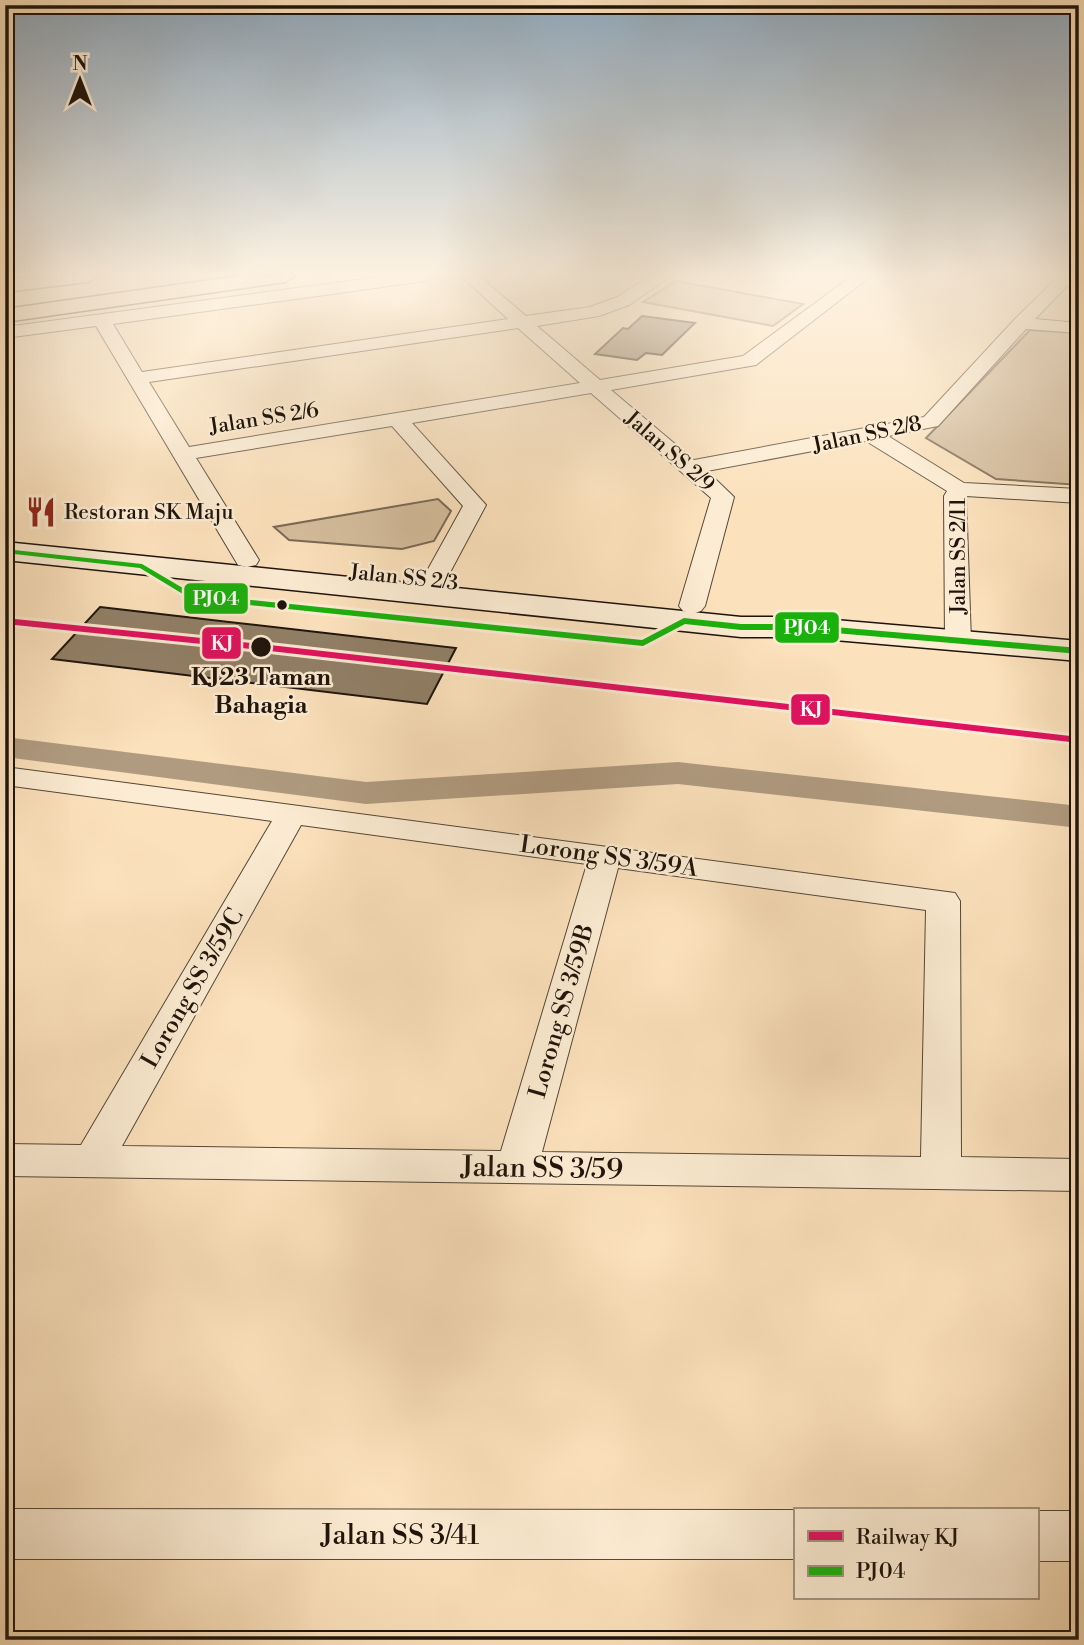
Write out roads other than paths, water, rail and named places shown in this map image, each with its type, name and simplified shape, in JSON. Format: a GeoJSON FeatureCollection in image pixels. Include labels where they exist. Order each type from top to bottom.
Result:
{"type":"FeatureCollection","features":[{"type":"Feature","properties":{"kind":"main road","name":"Jalan SS 2/3"},"geometry":{"type":"LineString","coordinates":[[5,536],[692,606],[757,615],[800,627]]}},
{"type":"Feature","properties":{"kind":"main road","name":"Jalan SS 2/3"},"geometry":{"type":"LineString","coordinates":[[5,551],[741,627],[800,627],[1079,652]]}},
{"type":"Feature","properties":{"kind":"street"},"geometry":{"type":"LineString","coordinates":[[122,353],[247,560]]}},
{"type":"Feature","properties":{"kind":"street"},"geometry":{"type":"LineString","coordinates":[[138,378],[314,353]]}},
{"type":"Feature","properties":{"kind":"street","name":"Jalan SS 2/9"},"geometry":{"type":"LineString","coordinates":[[556,353],[723,497],[692,606]]}},
{"type":"Feature","properties":{"kind":"street","name":"Jalan SS 2/6"},"geometry":{"type":"LineString","coordinates":[[184,454],[749,361],[760,353]]}},
{"type":"Feature","properties":{"kind":"street","name":"Jalan SS 2/8"},"geometry":{"type":"LineString","coordinates":[[688,468],[931,422],[994,353]]}},
{"type":"Feature","properties":{"kind":"street"},"geometry":{"type":"LineString","coordinates":[[397,419],[475,505],[434,580]]}},
{"type":"Feature","properties":{"kind":"street","name":"Jalan SS 2/11"},"geometry":{"type":"LineString","coordinates":[[871,435],[959,489],[955,496],[958,641]]}},
{"type":"Feature","properties":{"kind":"street"},"geometry":{"type":"LineString","coordinates":[[959,489],[1079,496]]}},
{"type":"Feature","properties":{"kind":"street","name":"Lorong SS 3/59A"},"geometry":{"type":"LineString","coordinates":[[5,776],[943,901],[941,1173]]}},
{"type":"Feature","properties":{"kind":"street","name":"Lorong SS 3/59C"},"geometry":{"type":"LineString","coordinates":[[92,1162],[292,814]]}},
{"type":"Feature","properties":{"kind":"street","name":"Lorong SS 3/59B"},"geometry":{"type":"LineString","coordinates":[[517,1167],[605,856]]}},
{"type":"Feature","properties":{"kind":"street","name":"Jalan SS 3/59"},"geometry":{"type":"LineString","coordinates":[[5,1160],[1079,1175]]}},
{"type":"Feature","properties":{"kind":"street","name":"Jalan SS 3/41"},"geometry":{"type":"LineString","coordinates":[[5,1534],[794,1535]]}},
{"type":"Feature","properties":{"kind":"street"},"geometry":{"type":"LineString","coordinates":[[1038,1536],[1079,1536]]}},
{"type":"Feature","properties":{"kind":"waterway"},"geometry":{"type":"LineString","coordinates":[[5,747],[366,793],[678,773],[1079,817]]}},
{"type":"Feature","properties":{"kind":"rail line","name":"KJ"},"geometry":{"type":"LineString","coordinates":[[5,621],[261,647],[1079,740]]}},
{"type":"Feature","properties":{"kind":"place","name":"Restoran SK Maju"},"geometry":{"type":"Point","coordinates":[41,512]}},
{"type":"Feature","properties":{"kind":"place","name":"KJ23 Taman Bahagia"},"geometry":{"type":"Point","coordinates":[261,647]}}]}
